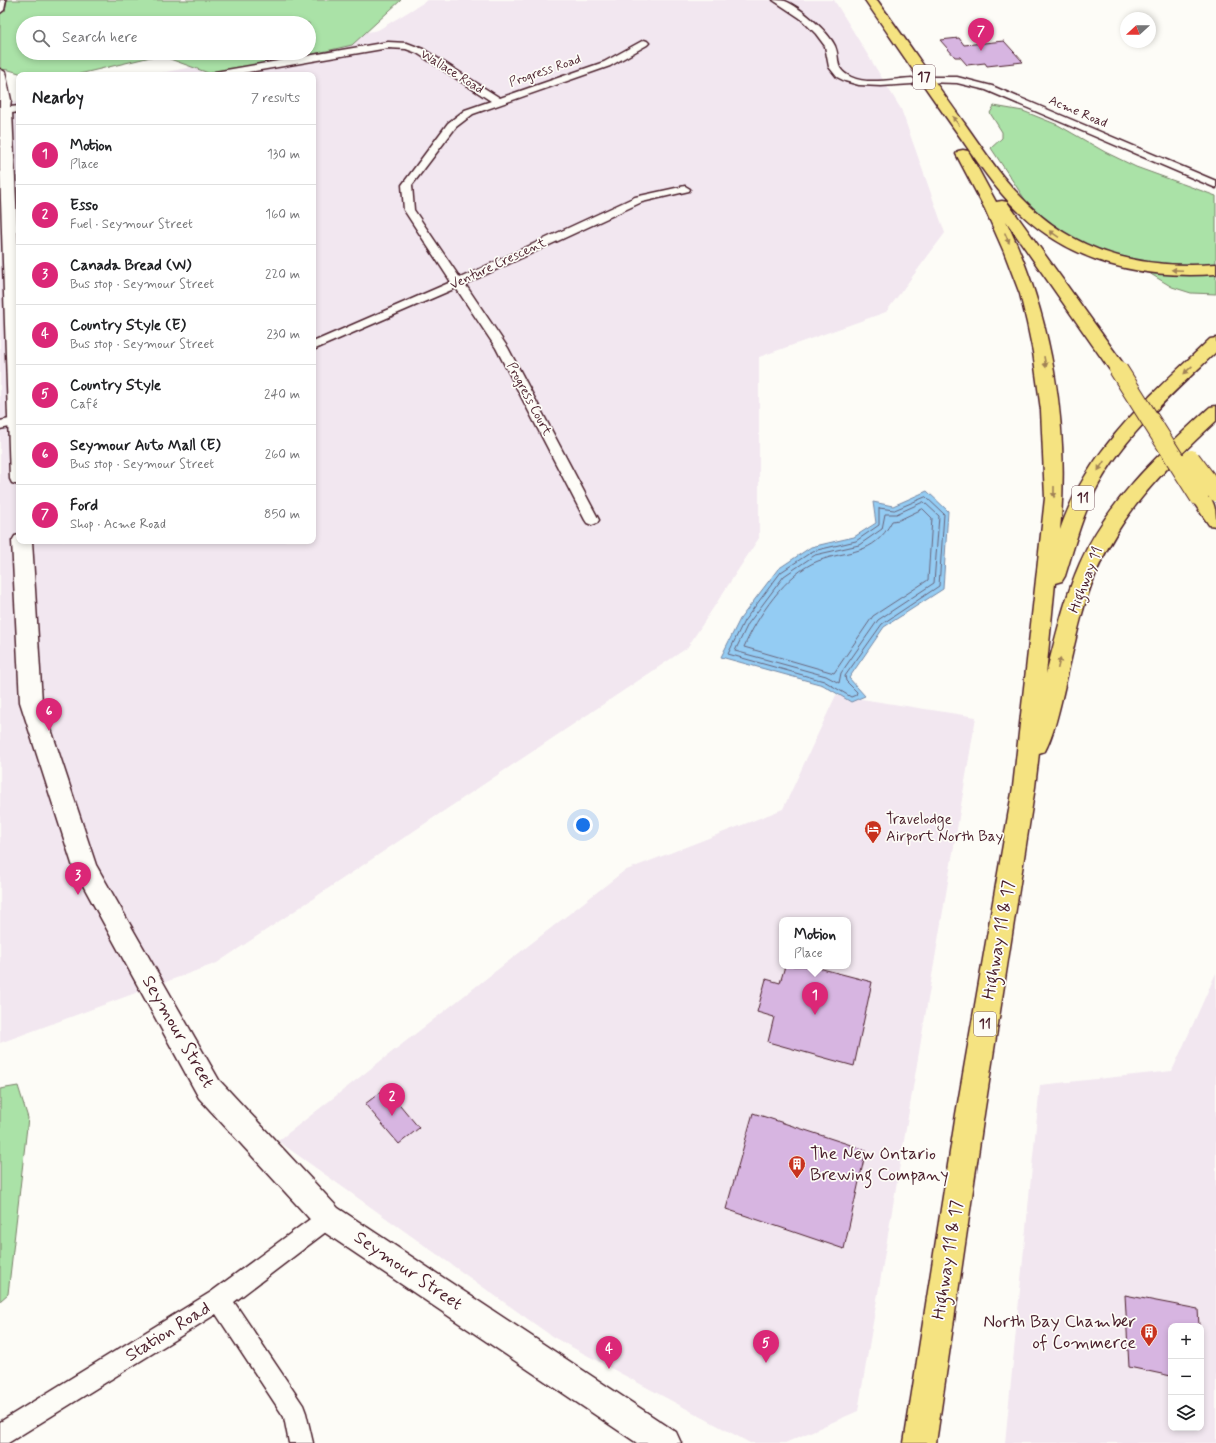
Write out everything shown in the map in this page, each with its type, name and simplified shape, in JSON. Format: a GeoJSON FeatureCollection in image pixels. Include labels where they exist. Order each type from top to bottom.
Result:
{"type":"FeatureCollection","features":[{"type":"Feature","properties":{"kind":"highway","name":"17"},"geometry":{"type":"LineString","coordinates":[[859,0],[920,93]]}},
{"type":"Feature","properties":{"kind":"highway","name":"17"},"geometry":{"type":"LineString","coordinates":[[871,0],[926,80],[965,150]]}},
{"type":"Feature","properties":{"kind":"highway"},"geometry":{"type":"LineString","coordinates":[[912,81],[926,80]]}},
{"type":"Feature","properties":{"kind":"highway"},"geometry":{"type":"LineString","coordinates":[[965,150],[1026,212],[1057,236],[1078,248],[1121,262],[1152,268],[1189,271],[1216,269]]}},
{"type":"Feature","properties":{"kind":"highway"},"geometry":{"type":"LineString","coordinates":[[965,150],[996,182],[1124,369],[1208,494],[1216,520]]}},
{"type":"Feature","properties":{"kind":"highway"},"geometry":{"type":"LineString","coordinates":[[965,150],[1003,229],[1018,266],[1038,328],[1049,388],[1054,498],[1041,699]]}},
{"type":"Feature","properties":{"kind":"highway","name":"Highway 11"},"geometry":{"type":"LineString","coordinates":[[1024,788],[1041,699],[1056,573],[1077,509],[1093,478],[1126,432],[1159,397],[1216,343]]}},
{"type":"Feature","properties":{"kind":"highway","name":"Highway 11"},"geometry":{"type":"LineString","coordinates":[[1041,699],[1060,659],[1075,604],[1090,562],[1102,540],[1116,517],[1147,477],[1216,411]]}},
{"type":"Feature","properties":{"kind":"highway"},"geometry":{"type":"LineString","coordinates":[[1102,540],[1192,448],[1216,431]]}},
{"type":"Feature","properties":{"kind":"highway","name":"Highway 11 & 17"},"geometry":{"type":"LineString","coordinates":[[920,1443],[970,1114],[1024,788]]}},
{"type":"Feature","properties":{"kind":"street"},"geometry":{"type":"LineString","coordinates":[[0,10],[2,0]]}},
{"type":"Feature","properties":{"kind":"street"},"geometry":{"type":"LineString","coordinates":[[777,0],[792,8],[815,25],[830,46],[835,69],[846,78],[861,83],[870,84],[912,81]]}},
{"type":"Feature","properties":{"kind":"street","name":"Progress Road"},"geometry":{"type":"LineString","coordinates":[[458,284],[409,210],[407,185],[452,125],[469,112],[607,64],[644,43]]}},
{"type":"Feature","properties":{"kind":"street","name":"Wallace Road"},"geometry":{"type":"LineString","coordinates":[[316,57],[388,45],[407,46],[420,51],[498,102]]}},
{"type":"Feature","properties":{"kind":"street","name":"Wallace Road"},"geometry":{"type":"LineString","coordinates":[[232,72],[302,60]]}},
{"type":"Feature","properties":{"kind":"street"},"geometry":{"type":"LineString","coordinates":[[0,72],[8,111],[12,422],[16,455]]}},
{"type":"Feature","properties":{"kind":"street","name":"Acme Road"},"geometry":{"type":"LineString","coordinates":[[926,80],[957,80],[989,88],[1216,185]]}},
{"type":"Feature","properties":{"kind":"street","name":"Venture Crescent"},"geometry":{"type":"LineString","coordinates":[[316,345],[458,284],[620,206],[639,199],[685,189]]}},
{"type":"Feature","properties":{"kind":"street","name":"Progress Court"},"geometry":{"type":"LineString","coordinates":[[458,284],[502,348],[592,520]]}},
{"type":"Feature","properties":{"kind":"street","name":"Seymour Street"},"geometry":{"type":"LineString","coordinates":[[22,544],[31,702],[85,867],[209,1089],[328,1218],[664,1443]]}},
{"type":"Feature","properties":{"kind":"street","name":"Station Road"},"geometry":{"type":"LineString","coordinates":[[0,1435],[219,1300],[328,1218]]}},
{"type":"Feature","properties":{"kind":"street"},"geometry":{"type":"LineString","coordinates":[[219,1300],[295,1413],[302,1443]]}},
{"type":"Feature","properties":{"kind":"shaded area"},"geometry":{"type":"Polygon","coordinates":[[[428,0],[834,0],[901,109],[945,233],[886,312],[759,357],[759,538],[687,648],[217,963],[0,1043],[0,104],[16,101],[16,544],[316,544],[316,72],[166,72],[227,60],[316,60],[316,43],[378,30],[428,0]]]}},
{"type":"Feature","properties":{"kind":"shaded area"},"geometry":{"type":"Polygon","coordinates":[[[836,695],[976,717],[858,1411],[785,1443],[750,1443],[553,1337],[278,1141],[624,871],[783,809],[836,695]]]}},
{"type":"Feature","properties":{"kind":"shaded area"},"geometry":{"type":"Polygon","coordinates":[[[1216,973],[1216,1443],[1005,1443],[1040,1085],[1172,1071],[1216,973]]]}},
{"type":"Feature","properties":{"kind":"green space"},"geometry":{"type":"Polygon","coordinates":[[[0,0],[401,0],[352,45],[316,53],[316,16],[16,16],[16,60],[138,60],[88,72],[16,72],[0,69],[0,0]]]}},
{"type":"Feature","properties":{"kind":"green space"},"geometry":{"type":"Polygon","coordinates":[[[173,60],[288,60],[236,72],[206,72],[173,60]]]}},
{"type":"Feature","properties":{"kind":"green space"},"geometry":{"type":"Polygon","coordinates":[[[994,106],[1023,111],[1058,125],[1105,152],[1136,167],[1216,196],[1216,294],[1191,293],[1172,287],[1131,262],[1045,230],[991,148],[1002,138],[1002,132],[990,113],[994,106]]]}},
{"type":"Feature","properties":{"kind":"green space"},"geometry":{"type":"Polygon","coordinates":[[[18,1086],[28,1118],[8,1294],[0,1301],[0,1089],[18,1086]]]}},
{"type":"Feature","properties":{"kind":"water"},"geometry":{"type":"Polygon","coordinates":[[[927,491],[948,511],[943,589],[884,627],[849,678],[865,696],[851,702],[823,685],[721,657],[740,619],[778,569],[811,547],[854,537],[876,523],[873,502],[893,506],[927,491]]]}},
{"type":"Feature","properties":{"kind":"building"},"geometry":{"type":"Polygon","coordinates":[[[959,38],[964,45],[1004,41],[1023,62],[987,66],[985,63],[967,65],[960,57],[955,57],[940,40],[959,38]]]}},
{"type":"Feature","properties":{"kind":"building"},"geometry":{"type":"Polygon","coordinates":[[[784,969],[822,969],[872,982],[854,1066],[768,1042],[774,1017],[757,1012],[766,979],[780,983],[784,969]]]}},
{"type":"Feature","properties":{"kind":"building"},"geometry":{"type":"Polygon","coordinates":[[[386,1088],[419,1128],[399,1144],[365,1104],[386,1088]]]}},
{"type":"Feature","properties":{"kind":"building","name":"The New Ontario Brewing Company"},"geometry":{"type":"Polygon","coordinates":[[[753,1113],[866,1150],[844,1249],[726,1209],[753,1113]]]}},
{"type":"Feature","properties":{"kind":"building","name":"North Bay Chamber of Commerce"},"geometry":{"type":"Polygon","coordinates":[[[1125,1295],[1198,1309],[1199,1323],[1168,1323],[1168,1375],[1129,1367],[1125,1295]]]}},
{"type":"Feature","properties":{"kind":"place","name":"Ford"},"geometry":{"type":"Point","coordinates":[981,51]}},
{"type":"Feature","properties":{"kind":"place","name":"Seymour Auto Mall (E)"},"geometry":{"type":"Point","coordinates":[49,731]}},
{"type":"Feature","properties":{"kind":"place","name":"Travelodge Airport North Bay"},"geometry":{"type":"Point","coordinates":[873,844]}},
{"type":"Feature","properties":{"kind":"place","name":"Canada Bread (W)"},"geometry":{"type":"Point","coordinates":[78,895]}},
{"type":"Feature","properties":{"kind":"place","name":"Motion"},"geometry":{"type":"Point","coordinates":[815,1015]}},
{"type":"Feature","properties":{"kind":"place","name":"Esso"},"geometry":{"type":"Point","coordinates":[392,1116]}},
{"type":"Feature","properties":{"kind":"place","name":"The New Ontario Brewing Company"},"geometry":{"type":"Point","coordinates":[797,1179]}},
{"type":"Feature","properties":{"kind":"place","name":"North Bay Chamber of Commerce"},"geometry":{"type":"Point","coordinates":[1149,1347]}},
{"type":"Feature","properties":{"kind":"place","name":"Country Style"},"geometry":{"type":"Point","coordinates":[766,1363]}},
{"type":"Feature","properties":{"kind":"place","name":"Country Style (E)"},"geometry":{"type":"Point","coordinates":[609,1369]}}]}
